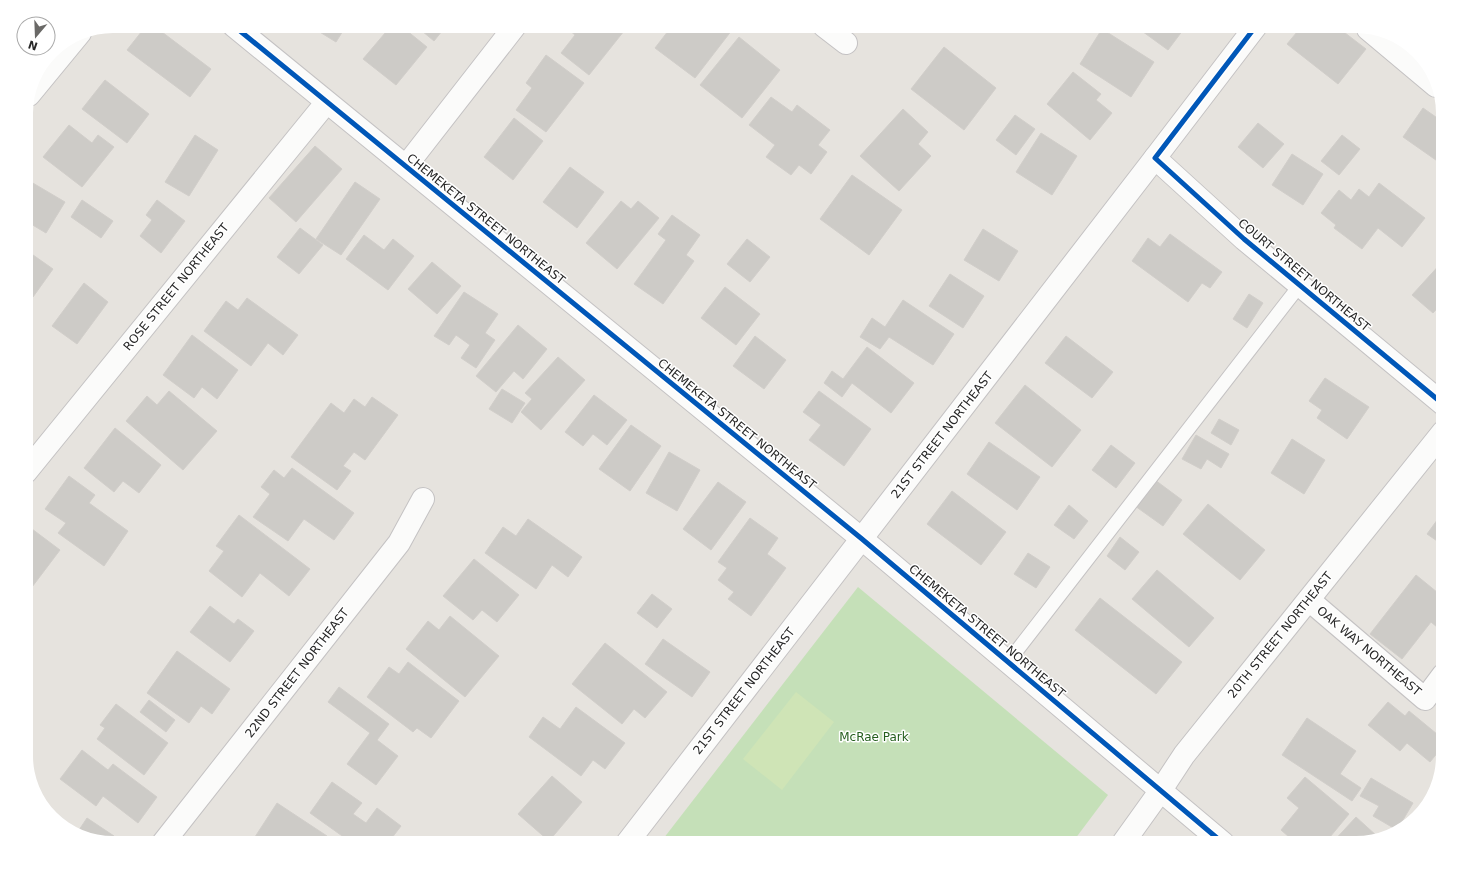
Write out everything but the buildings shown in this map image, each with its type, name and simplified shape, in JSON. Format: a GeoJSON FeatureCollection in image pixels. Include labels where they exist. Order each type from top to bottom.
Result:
{"type":"FeatureCollection","features":[{"type":"Feature","properties":{"kind":"street","name":"CHEMEKETA STREET NORTHEAST"},"geometry":{"type":"LineString","coordinates":[[242,33],[326,103],[406,166],[862,539],[1215,836]]}},
{"type":"Feature","properties":{"kind":"street"},"geometry":{"type":"LineString","coordinates":[[406,166],[510,33]]}},
{"type":"Feature","properties":{"kind":"street"},"geometry":{"type":"LineString","coordinates":[[833,33],[846,44]]}},
{"type":"Feature","properties":{"kind":"street","name":"21ST STREET NORTHEAST"},"geometry":{"type":"LineString","coordinates":[[632,836],[1156,158],[1251,33]]}},
{"type":"Feature","properties":{"kind":"street"},"geometry":{"type":"LineString","coordinates":[[1377,36],[1428,80]]}},
{"type":"Feature","properties":{"kind":"street"},"geometry":{"type":"LineString","coordinates":[[39,83],[68,48]]}},
{"type":"Feature","properties":{"kind":"street","name":"ROSE STREET NORTHEAST"},"geometry":{"type":"LineString","coordinates":[[33,463],[326,103]]}},
{"type":"Feature","properties":{"kind":"street","name":"COURT STREET NORTHEAST"},"geometry":{"type":"LineString","coordinates":[[1156,158],[1244,239],[1436,398]]}},
{"type":"Feature","properties":{"kind":"street","name":"20TH STREET NORTHEAST"},"geometry":{"type":"LineString","coordinates":[[1128,836],[1184,755],[1436,441]]}},
{"type":"Feature","properties":{"kind":"street","name":"22ND STREET NORTHEAST"},"geometry":{"type":"LineString","coordinates":[[169,836],[399,543],[423,499]]}},
{"type":"Feature","properties":{"kind":"street","name":"OAK WAY NORTHEAST"},"geometry":{"type":"LineString","coordinates":[[1308,600],[1425,699],[1436,684]]}},
{"type":"Feature","properties":{"kind":"lane"},"geometry":{"type":"LineString","coordinates":[[1008,662],[1300,285]]}},
{"type":"Feature","properties":{"kind":"green space","name":"McRae Park"},"geometry":{"type":"Polygon","coordinates":[[[858,587],[1108,795],[1077,836],[665,836],[858,587]]]}},
{"type":"Feature","properties":{"kind":"green space"},"geometry":{"type":"Polygon","coordinates":[[[796,692],[834,722],[782,790],[743,759],[796,692]]]}},
{"type":"Feature","properties":{"kind":"cycle path"},"geometry":{"type":"LineString","coordinates":[[243,33],[862,539],[1215,836]]}},
{"type":"Feature","properties":{"kind":"cycle path"},"geometry":{"type":"LineString","coordinates":[[1251,33],[1155,158],[1244,239],[1436,398]]}}]}
